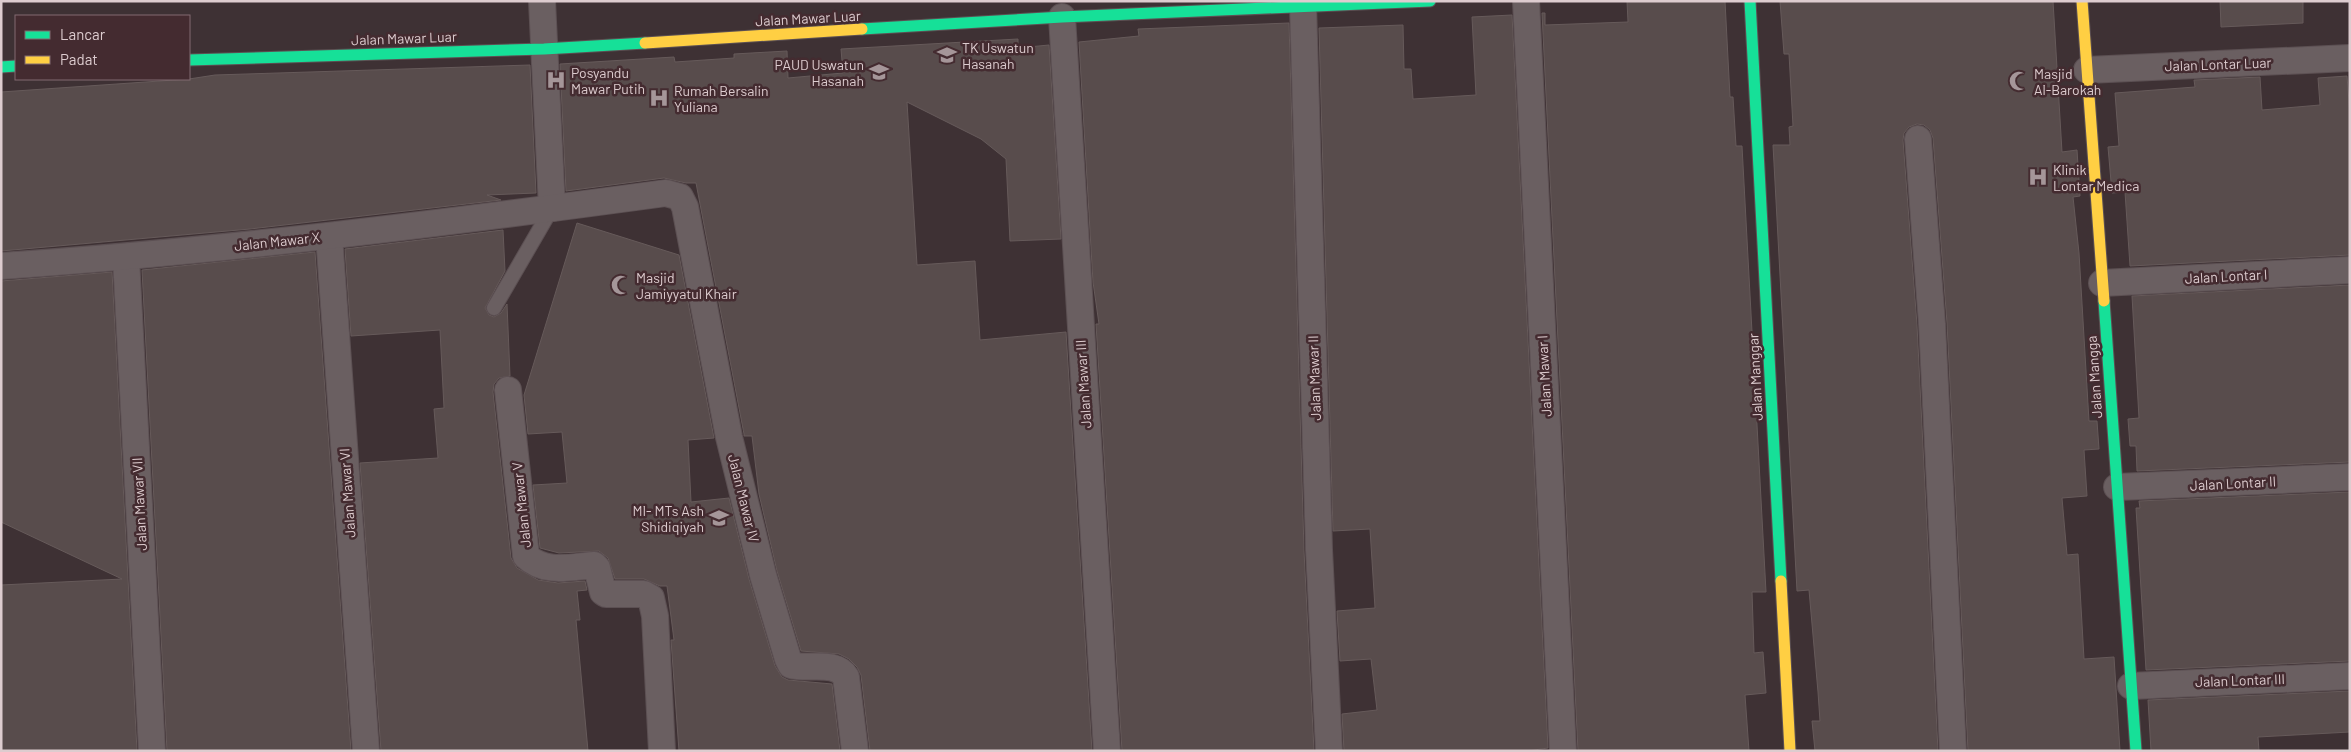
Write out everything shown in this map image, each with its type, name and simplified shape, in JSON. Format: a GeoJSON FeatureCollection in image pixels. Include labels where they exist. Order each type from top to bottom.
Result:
{"type":"FeatureCollection","features":[{"type":"Feature","properties":{"kind":"street"},"geometry":{"type":"LineString","coordinates":[[542,1],[552,208]]}},
{"type":"Feature","properties":{"kind":"street","name":"Jalan Mawar Luar"},"geometry":{"type":"LineString","coordinates":[[190,60],[544,49],[1062,18],[1303,5],[1430,1]]}},
{"type":"Feature","properties":{"kind":"street","name":"Jalan Mawar I"},"geometry":{"type":"LineString","coordinates":[[1526,1],[1563,751]]}},
{"type":"Feature","properties":{"kind":"street","name":"Jalan Manggar"},"geometry":{"type":"LineString","coordinates":[[1750,1],[1790,751]]}},
{"type":"Feature","properties":{"kind":"street","name":"Jalan Mangga"},"geometry":{"type":"LineString","coordinates":[[2082,1],[2136,751]]}},
{"type":"Feature","properties":{"kind":"street","name":"Jalan Mawar II"},"geometry":{"type":"LineString","coordinates":[[1303,5],[1319,550],[1329,751]]}},
{"type":"Feature","properties":{"kind":"street","name":"Jalan Mawar III"},"geometry":{"type":"LineString","coordinates":[[1062,18],[1107,751]]}},
{"type":"Feature","properties":{"kind":"street","name":"Jalan Lontar Luar"},"geometry":{"type":"LineString","coordinates":[[2087,70],[2350,58]]}},
{"type":"Feature","properties":{"kind":"street"},"geometry":{"type":"LineString","coordinates":[[1,66],[15,66]]}},
{"type":"Feature","properties":{"kind":"street"},"geometry":{"type":"LineString","coordinates":[[1918,139],[1932,324],[1953,751]]}},
{"type":"Feature","properties":{"kind":"street","name":"Jalan Mawar X"},"geometry":{"type":"LineString","coordinates":[[1,266],[126,258],[329,236],[666,192],[680,198]]}},
{"type":"Feature","properties":{"kind":"street","name":"Jalan Mawar IV"},"geometry":{"type":"LineString","coordinates":[[680,198],[685,207],[729,437],[763,575],[788,659],[791,665],[799,667],[835,668],[843,671],[846,677],[855,751]]}},
{"type":"Feature","properties":{"kind":"street","name":"Jalan Mawar VI"},"geometry":{"type":"LineString","coordinates":[[329,236],[366,751]]}},
{"type":"Feature","properties":{"kind":"street","name":"Jalan Mawar VII"},"geometry":{"type":"LineString","coordinates":[[126,258],[152,751]]}},
{"type":"Feature","properties":{"kind":"street","name":"Jalan Lontar I"},"geometry":{"type":"LineString","coordinates":[[2102,283],[2350,270]]}},
{"type":"Feature","properties":{"kind":"street","name":"Jalan Mawar V"},"geometry":{"type":"LineString","coordinates":[[508,390],[526,556],[535,565],[549,568],[594,565],[597,568],[603,592],[606,594],[644,594],[652,598],[655,616],[662,751]]}},
{"type":"Feature","properties":{"kind":"street","name":"Jalan Lontar II"},"geometry":{"type":"LineString","coordinates":[[2117,487],[2350,477]]}},
{"type":"Feature","properties":{"kind":"street","name":"Jalan Lontar III"},"geometry":{"type":"LineString","coordinates":[[2131,686],[2350,676]]}},
{"type":"Feature","properties":{"kind":"lane"},"geometry":{"type":"LineString","coordinates":[[494,308],[552,208]]}},
{"type":"Feature","properties":{"kind":"building"},"geometry":{"type":"Polygon","coordinates":[[[1627,1],[1725,1],[1730,97],[1733,97],[1736,146],[1742,146],[1766,592],[1752,592],[1754,653],[1763,652],[1766,693],[1745,695],[1749,751],[1578,751],[1542,13],[1545,13],[1545,25],[1628,22],[1627,1]]]}},
{"type":"Feature","properties":{"kind":"building"},"geometry":{"type":"Polygon","coordinates":[[[1780,1],[2053,1],[2062,152],[2077,150],[2080,196],[2073,197],[2079,253],[2089,421],[2097,421],[2099,449],[2084,450],[2087,496],[2062,498],[2067,555],[2078,554],[2084,659],[2114,657],[2120,751],[1968,751],[1947,323],[1933,138],[1930,130],[1924,125],[1917,124],[1909,127],[1904,133],[1903,140],[1917,325],[1938,751],[1815,751],[1812,721],[1820,721],[1818,692],[1809,590],[1797,591],[1773,145],[1790,145],[1789,127],[1793,126],[1789,54],[1784,54],[1780,1]]]}},
{"type":"Feature","properties":{"kind":"building"},"geometry":{"type":"Polygon","coordinates":[[[2220,1],[2303,1],[2303,23],[2221,27],[2220,1]]]}},
{"type":"Feature","properties":{"kind":"building"},"geometry":{"type":"Polygon","coordinates":[[[1512,15],[1548,748],[1527,751],[1344,751],[1342,714],[1377,710],[1371,659],[1340,661],[1337,611],[1375,608],[1370,529],[1333,531],[1319,28],[1403,25],[1404,69],[1411,69],[1413,99],[1476,95],[1472,17],[1512,15]]]}},
{"type":"Feature","properties":{"kind":"building"},"geometry":{"type":"Polygon","coordinates":[[[1289,23],[1304,551],[1314,751],[1122,751],[1096,324],[1099,324],[1093,282],[1079,42],[1139,36],[1138,29],[1289,23]]]}},
{"type":"Feature","properties":{"kind":"building"},"geometry":{"type":"Polygon","coordinates":[[[1018,39],[1018,48],[1049,45],[1061,239],[1010,241],[1006,159],[981,139],[907,102],[917,265],[975,261],[980,340],[1066,332],[1092,751],[870,751],[861,675],[857,667],[849,659],[839,654],[801,651],[777,571],[759,494],[752,436],[744,436],[696,183],[686,183],[664,178],[566,191],[560,64],[674,57],[675,62],[734,58],[734,54],[787,51],[788,78],[843,73],[841,49],[1018,39]]]}},
{"type":"Feature","properties":{"kind":"building"},"geometry":{"type":"Polygon","coordinates":[[[530,65],[536,193],[487,195],[501,200],[250,229],[1,251],[1,92],[190,80],[215,75],[530,65]]]}},
{"type":"Feature","properties":{"kind":"building"},"geometry":{"type":"Polygon","coordinates":[[[2347,76],[2350,115],[2350,255],[2130,266],[2125,192],[2112,193],[2108,147],[2119,146],[2115,93],[2195,87],[2194,80],[2260,77],[2262,110],[2320,105],[2318,78],[2347,76]]]}},
{"type":"Feature","properties":{"kind":"building"},"geometry":{"type":"Polygon","coordinates":[[[577,223],[679,255],[714,438],[688,440],[691,502],[729,498],[749,579],[775,666],[782,677],[788,680],[832,684],[840,751],[679,751],[671,640],[674,640],[667,586],[660,586],[644,579],[615,579],[608,558],[599,551],[559,553],[540,548],[533,485],[567,483],[562,432],[528,434],[524,395],[577,223]]]}},
{"type":"Feature","properties":{"kind":"building"},"geometry":{"type":"Polygon","coordinates":[[[503,230],[505,271],[485,308],[489,315],[494,317],[501,313],[507,304],[510,376],[499,378],[494,384],[493,392],[511,558],[517,568],[538,580],[558,583],[585,581],[587,590],[577,591],[580,620],[576,620],[588,751],[381,751],[360,463],[438,458],[434,409],[444,408],[440,330],[351,336],[345,249],[503,230]]]}},
{"type":"Feature","properties":{"kind":"building"},"geometry":{"type":"Polygon","coordinates":[[[315,252],[351,751],[167,751],[142,270],[315,252]]]}},
{"type":"Feature","properties":{"kind":"building"},"geometry":{"type":"Polygon","coordinates":[[[112,272],[137,751],[1,751],[1,585],[122,579],[1,522],[1,281],[112,272]]]}},
{"type":"Feature","properties":{"kind":"building"},"geometry":{"type":"Polygon","coordinates":[[[2350,285],[2350,462],[2137,471],[2136,446],[2130,446],[2128,419],[2139,418],[2132,296],[2350,285]]]}},
{"type":"Feature","properties":{"kind":"building"},"geometry":{"type":"Polygon","coordinates":[[[2350,492],[2350,661],[2146,670],[2136,508],[2140,508],[2139,501],[2350,492]]]}},
{"type":"Feature","properties":{"kind":"building"},"geometry":{"type":"Polygon","coordinates":[[[2350,691],[2350,732],[2258,737],[2259,751],[2151,751],[2148,700],[2350,691]]]}},
{"type":"Feature","properties":{"kind":"traffic: fast"},"geometry":{"type":"LineString","coordinates":[[862,29],[1062,17],[1430,1]]}},
{"type":"Feature","properties":{"kind":"traffic: fast"},"geometry":{"type":"LineString","coordinates":[[1750,1],[1781,581]]}},
{"type":"Feature","properties":{"kind":"traffic: fast"},"geometry":{"type":"LineString","coordinates":[[190,60],[544,49],[645,43]]}},
{"type":"Feature","properties":{"kind":"traffic: fast"},"geometry":{"type":"LineString","coordinates":[[1,67],[15,66]]}},
{"type":"Feature","properties":{"kind":"traffic: fast"},"geometry":{"type":"LineString","coordinates":[[2104,301],[2136,751]]}},
{"type":"Feature","properties":{"kind":"traffic: slow"},"geometry":{"type":"LineString","coordinates":[[2082,1],[2104,301]]}},
{"type":"Feature","properties":{"kind":"traffic: slow"},"geometry":{"type":"LineString","coordinates":[[645,43],[862,29]]}},
{"type":"Feature","properties":{"kind":"traffic: slow"},"geometry":{"type":"LineString","coordinates":[[1781,581],[1790,751]]}},
{"type":"Feature","properties":{"kind":"place","name":"TK Uswatun Hasanah"},"geometry":{"type":"Point","coordinates":[947,55]}},
{"type":"Feature","properties":{"kind":"place","name":"PAUD Uswatun Hasanah"},"geometry":{"type":"Point","coordinates":[879,72]}},
{"type":"Feature","properties":{"kind":"place","name":"Posyandu Mawar Putih"},"geometry":{"type":"Point","coordinates":[556,80]}},
{"type":"Feature","properties":{"kind":"place","name":"Masjid Al-Barokah"},"geometry":{"type":"Point","coordinates":[2019,81]}},
{"type":"Feature","properties":{"kind":"place","name":"Rumah Bersalin Yuliana"},"geometry":{"type":"Point","coordinates":[659,98]}},
{"type":"Feature","properties":{"kind":"place","name":"Klinik Lontar Medica"},"geometry":{"type":"Point","coordinates":[2038,177]}},
{"type":"Feature","properties":{"kind":"place","name":"Masjid Jamiyyatul Khair"},"geometry":{"type":"Point","coordinates":[621,285]}},
{"type":"Feature","properties":{"kind":"place","name":"MI- MTs Ash Shidiqiyah"},"geometry":{"type":"Point","coordinates":[719,518]}}]}
